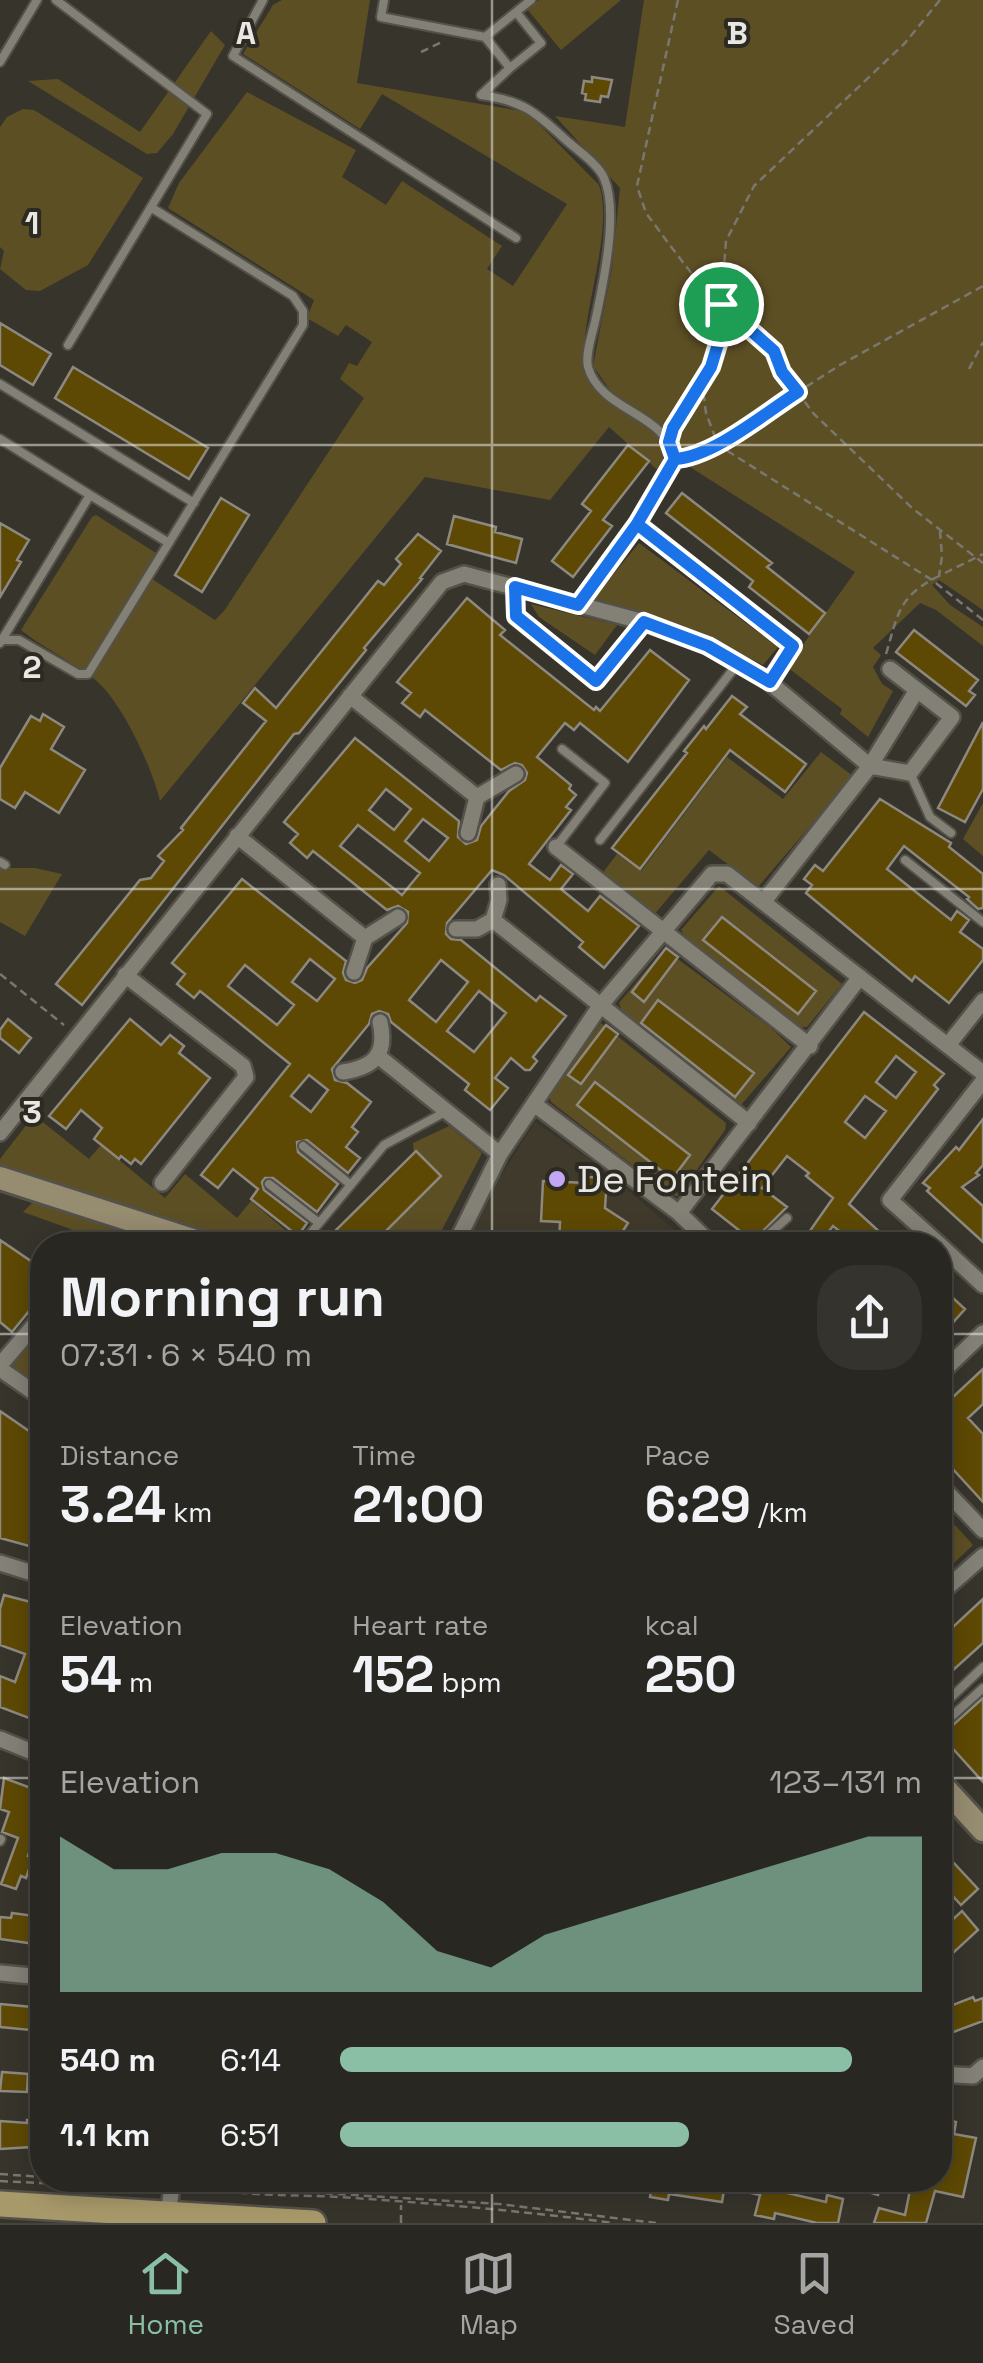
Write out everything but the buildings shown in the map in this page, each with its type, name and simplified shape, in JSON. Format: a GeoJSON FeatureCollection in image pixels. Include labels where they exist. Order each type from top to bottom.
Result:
{"type":"FeatureCollection","features":[{"type":"Feature","properties":{"kind":"main road"},"geometry":{"type":"LineString","coordinates":[[0,2204],[167,2219],[313,2223]]}},
{"type":"Feature","properties":{"kind":"street"},"geometry":{"type":"LineString","coordinates":[[578,605],[637,524],[793,646],[770,682]]}},
{"type":"Feature","properties":{"kind":"street"},"geometry":{"type":"LineString","coordinates":[[0,1133],[442,582],[464,574],[680,633],[770,682],[870,766],[910,773],[952,717],[890,669]]}},
{"type":"Feature","properties":{"kind":"street"},"geometry":{"type":"LineString","coordinates":[[515,587],[516,616],[596,681],[644,622]]}},
{"type":"Feature","properties":{"kind":"street"},"geometry":{"type":"LineString","coordinates":[[764,901],[870,766],[917,690]]}},
{"type":"Feature","properties":{"kind":"street"},"geometry":{"type":"LineString","coordinates":[[350,696],[477,797]]}},
{"type":"Feature","properties":{"kind":"street"},"geometry":{"type":"LineString","coordinates":[[468,833],[477,797],[516,774]]}},
{"type":"Feature","properties":{"kind":"street"},"geometry":{"type":"LineString","coordinates":[[237,836],[365,938]]}},
{"type":"Feature","properties":{"kind":"street"},"geometry":{"type":"LineString","coordinates":[[556,847],[810,1046]]}},
{"type":"Feature","properties":{"kind":"street"},"geometry":{"type":"LineString","coordinates":[[461,1232],[500,1154],[600,1006],[712,874],[727,874],[764,901],[983,1073]]}},
{"type":"Feature","properties":{"kind":"street"},"geometry":{"type":"LineString","coordinates":[[456,929],[477,928],[492,920],[499,900],[498,885]]}},
{"type":"Feature","properties":{"kind":"street"},"geometry":{"type":"LineString","coordinates":[[354,972],[365,938],[398,916]]}},
{"type":"Feature","properties":{"kind":"street"},"geometry":{"type":"LineString","coordinates":[[492,920],[748,1124]]}},
{"type":"Feature","properties":{"kind":"street"},"geometry":{"type":"LineString","coordinates":[[125,976],[242,1066],[246,1076],[162,1183]]}},
{"type":"Feature","properties":{"kind":"street"},"geometry":{"type":"LineString","coordinates":[[680,1213],[860,977]]}},
{"type":"Feature","properties":{"kind":"street"},"geometry":{"type":"LineString","coordinates":[[948,1046],[983,1001]]}},
{"type":"Feature","properties":{"kind":"street"},"geometry":{"type":"LineString","coordinates":[[343,1072],[360,1069],[378,1056],[384,1039],[380,1022]]}},
{"type":"Feature","properties":{"kind":"street"},"geometry":{"type":"LineString","coordinates":[[378,1056],[500,1154]]}},
{"type":"Feature","properties":{"kind":"street"},"geometry":{"type":"LineString","coordinates":[[926,1232],[890,1200],[983,1081]]}},
{"type":"Feature","properties":{"kind":"street"},"geometry":{"type":"LineString","coordinates":[[534,1104],[680,1213],[699,1232]]}},
{"type":"Feature","properties":{"kind":"street"},"geometry":{"type":"LineString","coordinates":[[0,1178],[168,1232]]}},
{"type":"Feature","properties":{"kind":"street"},"geometry":{"type":"LineString","coordinates":[[952,1256],[983,1285]]}},
{"type":"Feature","properties":{"kind":"street"},"geometry":{"type":"LineString","coordinates":[[30,1331],[0,1367],[30,1388]]}},
{"type":"Feature","properties":{"kind":"street"},"geometry":{"type":"LineString","coordinates":[[952,1363],[983,1333]]}},
{"type":"Feature","properties":{"kind":"street"},"geometry":{"type":"LineString","coordinates":[[952,1498],[983,1530]]}},
{"type":"Feature","properties":{"kind":"street"},"geometry":{"type":"LineString","coordinates":[[952,1583],[983,1556]]}},
{"type":"Feature","properties":{"kind":"street"},"geometry":{"type":"LineString","coordinates":[[0,1562],[30,1572]]}},
{"type":"Feature","properties":{"kind":"street"},"geometry":{"type":"LineString","coordinates":[[1,1742],[30,1752]]}},
{"type":"Feature","properties":{"kind":"street"},"geometry":{"type":"LineString","coordinates":[[952,1796],[983,1830]]}},
{"type":"Feature","properties":{"kind":"street"},"geometry":{"type":"LineString","coordinates":[[0,1972],[30,1976]]}},
{"type":"Feature","properties":{"kind":"street"},"geometry":{"type":"LineString","coordinates":[[952,2075],[973,2076],[983,2067]]}},
{"type":"Feature","properties":{"kind":"street"},"geometry":{"type":"LineString","coordinates":[[167,2219],[174,2192]]}},
{"type":"Feature","properties":{"kind":"lane"},"geometry":{"type":"LineString","coordinates":[[0,62],[38,0]]}},
{"type":"Feature","properties":{"kind":"lane"},"geometry":{"type":"LineString","coordinates":[[56,0],[207,114],[68,345]]}},
{"type":"Feature","properties":{"kind":"lane"},"geometry":{"type":"LineString","coordinates":[[263,0],[233,56],[516,238]]}},
{"type":"Feature","properties":{"kind":"lane"},"geometry":{"type":"LineString","coordinates":[[384,0],[382,17],[485,38],[510,68]]}},
{"type":"Feature","properties":{"kind":"lane"},"geometry":{"type":"LineString","coordinates":[[485,38],[531,0]]}},
{"type":"Feature","properties":{"kind":"lane"},"geometry":{"type":"LineString","coordinates":[[516,12],[542,43],[481,95],[512,99],[537,113],[603,174],[609,194],[609,225],[588,368],[612,400],[656,427],[669,442],[675,459],[637,524]]}},
{"type":"Feature","properties":{"kind":"lane"},"geometry":{"type":"LineString","coordinates":[[1,642],[19,640],[78,674],[88,674],[302,325],[303,311],[293,296],[152,208]]}},
{"type":"Feature","properties":{"kind":"lane"},"geometry":{"type":"LineString","coordinates":[[0,384],[194,503]]}},
{"type":"Feature","properties":{"kind":"lane"},"geometry":{"type":"LineString","coordinates":[[0,439],[169,543]]}},
{"type":"Feature","properties":{"kind":"lane"},"geometry":{"type":"LineString","coordinates":[[1,642],[90,495]]}},
{"type":"Feature","properties":{"kind":"lane"},"geometry":{"type":"LineString","coordinates":[[600,840],[739,662]]}},
{"type":"Feature","properties":{"kind":"lane"},"geometry":{"type":"LineString","coordinates":[[556,847],[605,783],[562,749]]}},
{"type":"Feature","properties":{"kind":"lane"},"geometry":{"type":"LineString","coordinates":[[910,773],[930,817],[952,833]]}},
{"type":"Feature","properties":{"kind":"lane"},"geometry":{"type":"LineString","coordinates":[[905,860],[983,922]]}},
{"type":"Feature","properties":{"kind":"lane"},"geometry":{"type":"LineString","coordinates":[[312,1232],[384,1145],[447,1110]]}},
{"type":"Feature","properties":{"kind":"lane"},"geometry":{"type":"LineString","coordinates":[[302,1146],[351,1185]]}},
{"type":"Feature","properties":{"kind":"lane"},"geometry":{"type":"LineString","coordinates":[[270,1184],[319,1223]]}},
{"type":"Feature","properties":{"kind":"lane"},"geometry":{"type":"LineString","coordinates":[[771,1232],[786,1218]]}},
{"type":"Feature","properties":{"kind":"lane"},"geometry":{"type":"LineString","coordinates":[[952,1697],[983,1667]]}},
{"type":"Feature","properties":{"kind":"lane"},"geometry":{"type":"LineString","coordinates":[[952,1716],[983,1688]]}},
{"type":"Feature","properties":{"kind":"path"},"geometry":{"type":"LineString","coordinates":[[678,0],[637,186],[646,213],[706,291],[774,351],[782,372],[860,460],[983,563]]}},
{"type":"Feature","properties":{"kind":"path"},"geometry":{"type":"LineString","coordinates":[[669,442],[718,344],[726,241],[754,186],[905,43],[940,0]]}},
{"type":"Feature","properties":{"kind":"path"},"geometry":{"type":"LineString","coordinates":[[421,52],[458,32]]}},
{"type":"Feature","properties":{"kind":"path"},"geometry":{"type":"LineString","coordinates":[[675,459],[718,444],[798,392],[983,286]]}},
{"type":"Feature","properties":{"kind":"path"},"geometry":{"type":"LineString","coordinates":[[968,369],[983,342]]}},
{"type":"Feature","properties":{"kind":"path"},"geometry":{"type":"LineString","coordinates":[[702,381],[706,413],[718,444],[932,580],[983,620]]}},
{"type":"Feature","properties":{"kind":"path"},"geometry":{"type":"LineString","coordinates":[[939,576],[940,530]]}},
{"type":"Feature","properties":{"kind":"path"},"geometry":{"type":"LineString","coordinates":[[890,669],[885,658],[893,619],[901,605],[932,580],[983,554]]}},
{"type":"Feature","properties":{"kind":"path"},"geometry":{"type":"LineString","coordinates":[[0,974],[77,1035]]}},
{"type":"Feature","properties":{"kind":"path"},"geometry":{"type":"LineString","coordinates":[[0,2174],[30,2176]]}},
{"type":"Feature","properties":{"kind":"path"},"geometry":{"type":"LineString","coordinates":[[0,2182],[30,2183]]}},
{"type":"Feature","properties":{"kind":"path"},"geometry":{"type":"LineString","coordinates":[[217,2192],[533,2212],[614,2223]]}},
{"type":"Feature","properties":{"kind":"path"},"geometry":{"type":"LineString","coordinates":[[312,2192],[499,2204],[656,2223]]}},
{"type":"Feature","properties":{"kind":"path"},"geometry":{"type":"LineString","coordinates":[[401,2204],[401,2223]]}},
{"type":"Feature","properties":{"kind":"shaded area"},"geometry":{"type":"Polygon","coordinates":[[[282,0],[370,0],[357,83],[527,112],[599,185],[602,234],[587,320],[585,368],[600,394],[664,443],[662,474],[609,427],[550,500],[425,477],[160,801],[134,735],[104,688],[21,630],[96,515],[164,558],[152,579],[215,620],[364,398],[340,379],[349,363],[357,366],[372,342],[346,325],[338,336],[307,318],[314,300],[168,208],[179,183],[247,92],[356,150],[342,177],[386,205],[402,181],[502,246],[487,269],[513,286],[567,204],[382,94],[360,129],[243,54],[273,5],[282,0]]]}},
{"type":"Feature","properties":{"kind":"shaded area"},"geometry":{"type":"Polygon","coordinates":[[[539,0],[621,0],[561,50],[527,9],[539,0]]]}},
{"type":"Feature","properties":{"kind":"shaded area"},"geometry":{"type":"Polygon","coordinates":[[[644,0],[983,0],[983,610],[939,580],[932,585],[950,605],[983,627],[983,646],[936,610],[920,603],[873,648],[881,655],[873,667],[882,684],[893,691],[868,737],[840,714],[842,709],[787,667],[855,572],[690,467],[728,444],[715,442],[681,457],[669,433],[613,394],[593,366],[612,268],[620,188],[555,116],[625,127],[644,0]]]}},
{"type":"Feature","properties":{"kind":"shaded area"},"geometry":{"type":"Polygon","coordinates":[[[211,31],[225,45],[173,134],[157,153],[147,154],[28,81],[58,79],[140,132],[211,31]]]}},
{"type":"Feature","properties":{"kind":"shaded area"},"geometry":{"type":"Polygon","coordinates":[[[23,109],[34,110],[143,178],[88,265],[40,291],[26,290],[0,269],[4,251],[0,247],[0,127],[7,117],[23,109]]]}},
{"type":"Feature","properties":{"kind":"shaded area"},"geometry":{"type":"Polygon","coordinates":[[[639,543],[778,647],[763,665],[693,630],[593,599],[639,543]]]}},
{"type":"Feature","properties":{"kind":"shaded area"},"geometry":{"type":"Polygon","coordinates":[[[531,604],[617,625],[595,655],[539,617],[531,604]]]}},
{"type":"Feature","properties":{"kind":"shaded area"},"geometry":{"type":"Polygon","coordinates":[[[821,752],[853,776],[758,887],[709,850],[652,917],[601,875],[617,854],[641,871],[727,757],[783,799],[821,752]]]}},
{"type":"Feature","properties":{"kind":"shaded area"},"geometry":{"type":"Polygon","coordinates":[[[983,803],[983,856],[963,839],[983,803]]]}},
{"type":"Feature","properties":{"kind":"shaded area"},"geometry":{"type":"Polygon","coordinates":[[[0,868],[35,868],[62,874],[25,936],[0,922],[0,868]]]}},
{"type":"Feature","properties":{"kind":"shaded area"},"geometry":{"type":"Polygon","coordinates":[[[719,886],[842,984],[807,1027],[800,1027],[685,937],[681,930],[719,886]]]}},
{"type":"Feature","properties":{"kind":"shaded area"},"geometry":{"type":"Polygon","coordinates":[[[664,949],[791,1047],[741,1105],[622,1012],[619,1003],[664,949]]]}},
{"type":"Feature","properties":{"kind":"shaded area"},"geometry":{"type":"Polygon","coordinates":[[[601,1023],[726,1123],[725,1130],[678,1196],[671,1195],[551,1102],[549,1096],[601,1023]]]}},
{"type":"Feature","properties":{"kind":"shaded area"},"geometry":{"type":"Polygon","coordinates":[[[34,1115],[89,1159],[101,1145],[165,1198],[185,1174],[237,1218],[251,1201],[288,1232],[200,1232],[0,1167],[0,1159],[34,1115]]]}},
{"type":"Feature","properties":{"kind":"shaded area","name":"De Fontein"},"geometry":{"type":"Polygon","coordinates":[[[535,1122],[602,1168],[677,1232],[470,1232],[535,1122]]]}},
{"type":"Feature","properties":{"kind":"shaded area"},"geometry":{"type":"Polygon","coordinates":[[[449,1126],[482,1153],[441,1232],[336,1232],[414,1156],[413,1143],[449,1126]]]}},
{"type":"Feature","properties":{"kind":"shaded area"},"geometry":{"type":"Polygon","coordinates":[[[33,1202],[132,1232],[79,1232],[23,1212],[33,1202]]]}},
{"type":"Feature","properties":{"kind":"shaded area"},"geometry":{"type":"Polygon","coordinates":[[[30,1343],[30,1384],[8,1368],[30,1343]]]}},
{"type":"Feature","properties":{"kind":"shaded area"},"geometry":{"type":"Polygon","coordinates":[[[955,1525],[973,1545],[952,1565],[955,1525]]]}},
{"type":"Feature","properties":{"kind":"place","name":"De Fontein"},"geometry":{"type":"Point","coordinates":[557,1179]}},
{"type":"Feature","properties":{"kind":"route"},"geometry":{"type":"LineString","coordinates":[[721,304],[718,344],[711,367],[673,428],[669,442],[675,459],[637,524],[578,605],[515,587],[516,616],[596,681],[644,622],[708,646],[770,682],[793,646],[637,524],[675,459],[718,444],[798,392],[782,372],[774,351],[721,304]]}}]}
